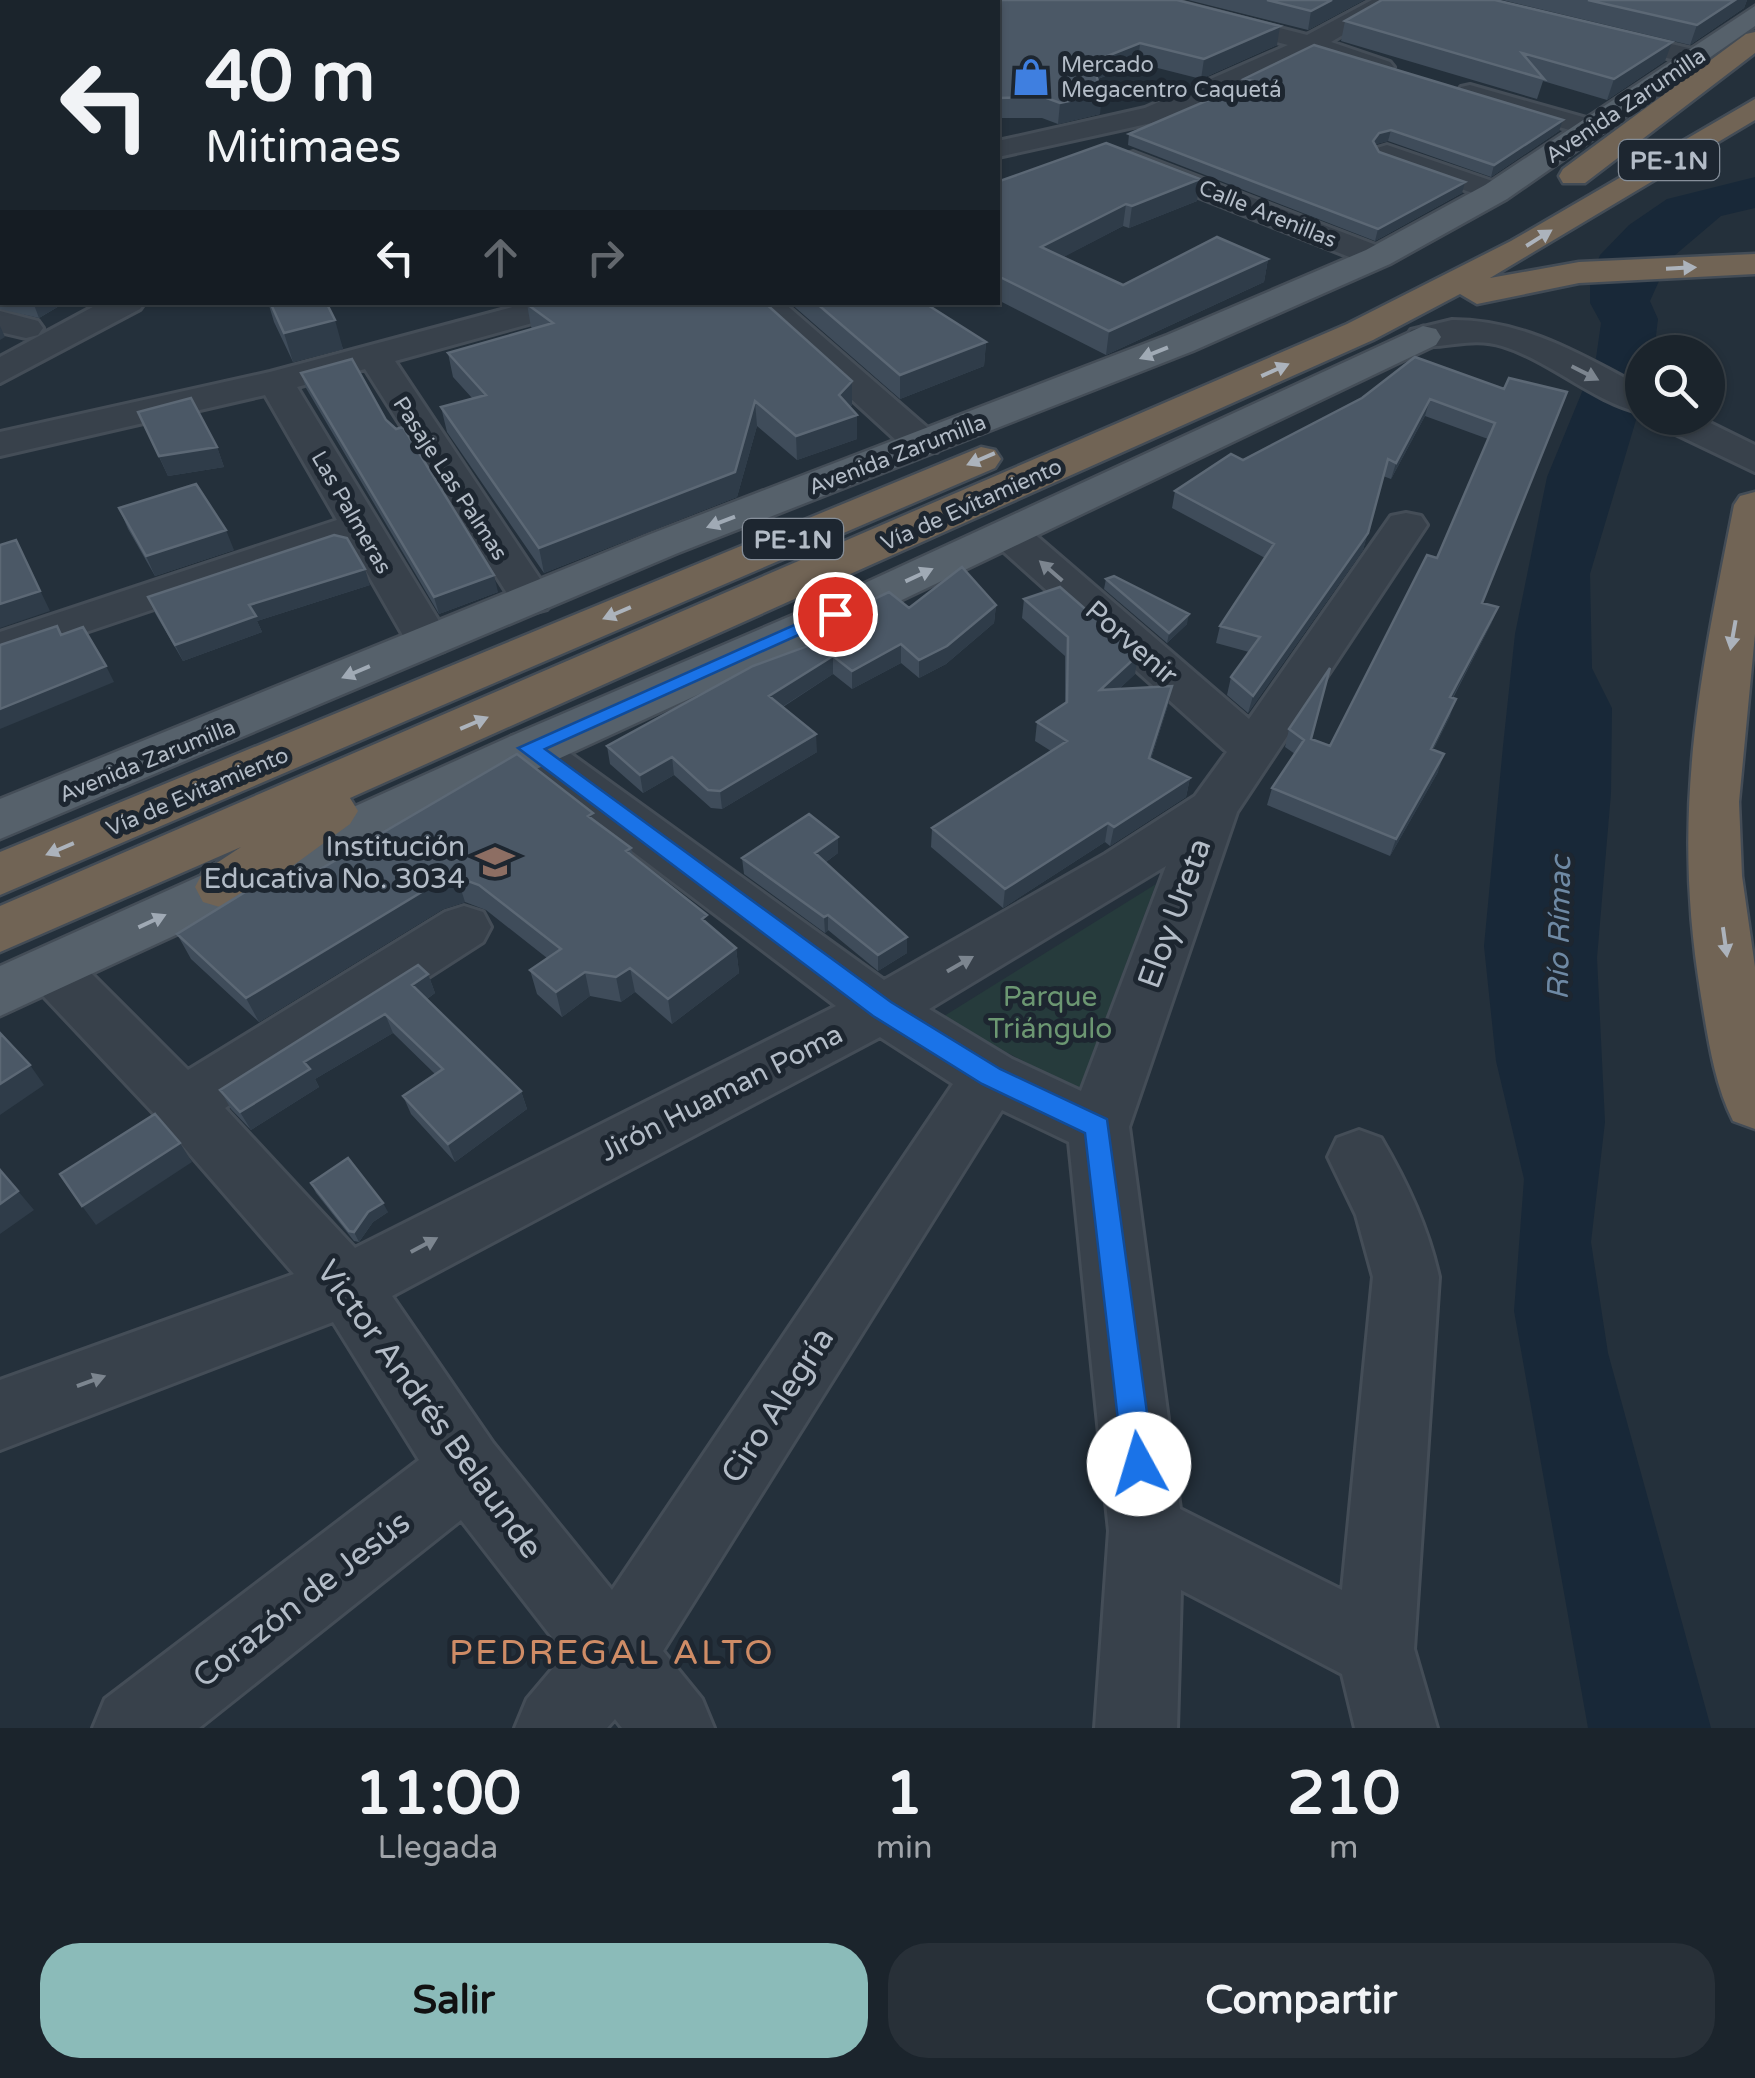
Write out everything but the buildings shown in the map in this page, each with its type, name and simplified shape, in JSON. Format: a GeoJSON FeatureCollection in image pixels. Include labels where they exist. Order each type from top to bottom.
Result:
{"type":"FeatureCollection","features":[{"type":"Feature","properties":{"kind":"highway"},"geometry":{"type":"LineString","coordinates":[[1574,176],[1750,35]]}},
{"type":"Feature","properties":{"kind":"highway","name":"Vía de Evitamiento"},"geometry":{"type":"LineString","coordinates":[[0,875],[1103,408],[1426,260],[1755,79]]}},
{"type":"Feature","properties":{"kind":"highway","name":"Vía de Evitamiento"},"geometry":{"type":"LineString","coordinates":[[0,930],[1360,332],[1522,248],[1755,108]]}},
{"type":"Feature","properties":{"kind":"highway"},"geometry":{"type":"LineString","coordinates":[[1360,332],[1486,290],[1554,276],[1746,264]]}},
{"type":"Feature","properties":{"kind":"highway"},"geometry":{"type":"LineString","coordinates":[[1755,504],[1719,718],[1713,846],[1729,968],[1755,1102]]}},
{"type":"Feature","properties":{"kind":"highway"},"geometry":{"type":"LineString","coordinates":[[223,887],[428,744]]}},
{"type":"Feature","properties":{"kind":"main road","name":"Avenida Zarumilla"},"geometry":{"type":"LineString","coordinates":[[0,820],[428,642],[1180,342],[1378,257],[1496,192],[1696,57],[1750,35]]}},
{"type":"Feature","properties":{"kind":"main road"},"geometry":{"type":"LineString","coordinates":[[26,980],[529,748],[1009,534],[1423,337]]}},
{"type":"Feature","properties":{"kind":"street"},"geometry":{"type":"LineString","coordinates":[[1143,0],[1412,76]]}},
{"type":"Feature","properties":{"kind":"street"},"geometry":{"type":"LineString","coordinates":[[1000,136],[1057,132],[1300,45],[1356,0]]}},
{"type":"Feature","properties":{"kind":"street"},"geometry":{"type":"LineString","coordinates":[[1056,167],[1102,148],[1175,107],[1390,0]]}},
{"type":"Feature","properties":{"kind":"street"},"geometry":{"type":"LineString","coordinates":[[1456,0],[1696,57]]}},
{"type":"Feature","properties":{"kind":"street"},"geometry":{"type":"LineString","coordinates":[[1117,4],[1300,45]]}},
{"type":"Feature","properties":{"kind":"street"},"geometry":{"type":"LineString","coordinates":[[1557,24],[1580,8]]}},
{"type":"Feature","properties":{"kind":"street"},"geometry":{"type":"LineString","coordinates":[[1446,86],[1594,129]]}},
{"type":"Feature","properties":{"kind":"street"},"geometry":{"type":"LineString","coordinates":[[1000,147],[1175,107]]}},
{"type":"Feature","properties":{"kind":"street","name":"Calle Arenillas"},"geometry":{"type":"LineString","coordinates":[[1057,132],[1378,257]]}},
{"type":"Feature","properties":{"kind":"street"},"geometry":{"type":"LineString","coordinates":[[1154,169],[1199,150]]}},
{"type":"Feature","properties":{"kind":"street"},"geometry":{"type":"LineString","coordinates":[[1388,154],[1496,192]]}},
{"type":"Feature","properties":{"kind":"street"},"geometry":{"type":"LineString","coordinates":[[0,372],[123,305]]}},
{"type":"Feature","properties":{"kind":"street"},"geometry":{"type":"LineString","coordinates":[[5,441],[276,382],[560,305]]}},
{"type":"Feature","properties":{"kind":"street"},"geometry":{"type":"LineString","coordinates":[[765,305],[923,444]]}},
{"type":"Feature","properties":{"kind":"street"},"geometry":{"type":"LineString","coordinates":[[1423,337],[1470,328],[1526,344],[1625,394]]}},
{"type":"Feature","properties":{"kind":"street","name":"Pasaje Las Palmas"},"geometry":{"type":"LineString","coordinates":[[374,355],[532,600]]}},
{"type":"Feature","properties":{"kind":"street","name":"Las Palmeras"},"geometry":{"type":"LineString","coordinates":[[276,382],[428,642]]}},
{"type":"Feature","properties":{"kind":"street"},"geometry":{"type":"LineString","coordinates":[[1706,435],[1755,460]]}},
{"type":"Feature","properties":{"kind":"street"},"geometry":{"type":"LineString","coordinates":[[0,647],[360,526]]}},
{"type":"Feature","properties":{"kind":"street","name":"Jirón Huaman Poma"},"geometry":{"type":"LineString","coordinates":[[0,1415],[347,1286],[882,1009],[1124,868],[1213,809],[1406,526]]}},
{"type":"Feature","properties":{"kind":"street","name":"Porvenir"},"geometry":{"type":"LineString","coordinates":[[1009,534],[1256,750]]}},
{"type":"Feature","properties":{"kind":"street"},"geometry":{"type":"LineString","coordinates":[[529,748],[882,1009],[991,1076],[1098,1127]]}},
{"type":"Feature","properties":{"kind":"street","name":"Eloy Ureta"},"geometry":{"type":"LineString","coordinates":[[1136,1728],[1146,1531],[1098,1127],[1213,809]]}},
{"type":"Feature","properties":{"kind":"street"},"geometry":{"type":"LineString","coordinates":[[183,1104],[464,927]]}},
{"type":"Feature","properties":{"kind":"street","name":"Victor Andrés Belaunde"},"geometry":{"type":"LineString","coordinates":[[26,980],[183,1104],[347,1286],[467,1469],[673,1728]]}},
{"type":"Feature","properties":{"kind":"street","name":"Ciro Alegría"},"geometry":{"type":"LineString","coordinates":[[556,1728],[615,1655],[991,1076]]}},
{"type":"Feature","properties":{"kind":"street"},"geometry":{"type":"LineString","coordinates":[[1359,1157],[1394,1223],[1406,1278],[1375,1649],[1396,1728]]}},
{"type":"Feature","properties":{"kind":"street","name":"Corazón de Jesús"},"geometry":{"type":"LineString","coordinates":[[134,1728],[467,1469]]}},
{"type":"Feature","properties":{"kind":"street"},"geometry":{"type":"LineString","coordinates":[[1146,1531],[1375,1649]]}},
{"type":"Feature","properties":{"kind":"green space","name":"Parque Triángulo"},"geometry":{"type":"Polygon","coordinates":[[[1156,884],[1079,1090],[941,1018],[1156,884]]]}},
{"type":"Feature","properties":{"kind":"water","name":"Río Rímac"},"geometry":{"type":"Polygon","coordinates":[[[1755,177],[1755,208],[1721,216],[1668,261],[1650,301],[1658,319],[1656,335],[1625,335],[1625,435],[1632,435],[1590,574],[1592,668],[1612,708],[1611,793],[1597,958],[1605,1122],[1591,1242],[1608,1353],[1711,1728],[1588,1728],[1514,1311],[1524,1179],[1496,1061],[1484,946],[1515,634],[1547,477],[1596,358],[1601,323],[1590,303],[1590,279],[1600,255],[1629,225],[1667,199],[1755,177]]]}},
{"type":"Feature","properties":{"kind":"place","name":"Mercado Megacentro Caquetá"},"geometry":{"type":"Point","coordinates":[1031,77]}},
{"type":"Feature","properties":{"kind":"place","name":"Institución Educativa No. 3034"},"geometry":{"type":"Point","coordinates":[495,862]}},
{"type":"Feature","properties":{"kind":"district","name":"PEDREGAL ALTO"},"geometry":{"type":"Point","coordinates":[612,1652]}},
{"type":"Feature","properties":{"kind":"route"},"geometry":{"type":"LineString","coordinates":[[835,614],[529,748],[882,1009],[991,1076],[1098,1127],[1139,1464]]}}]}
